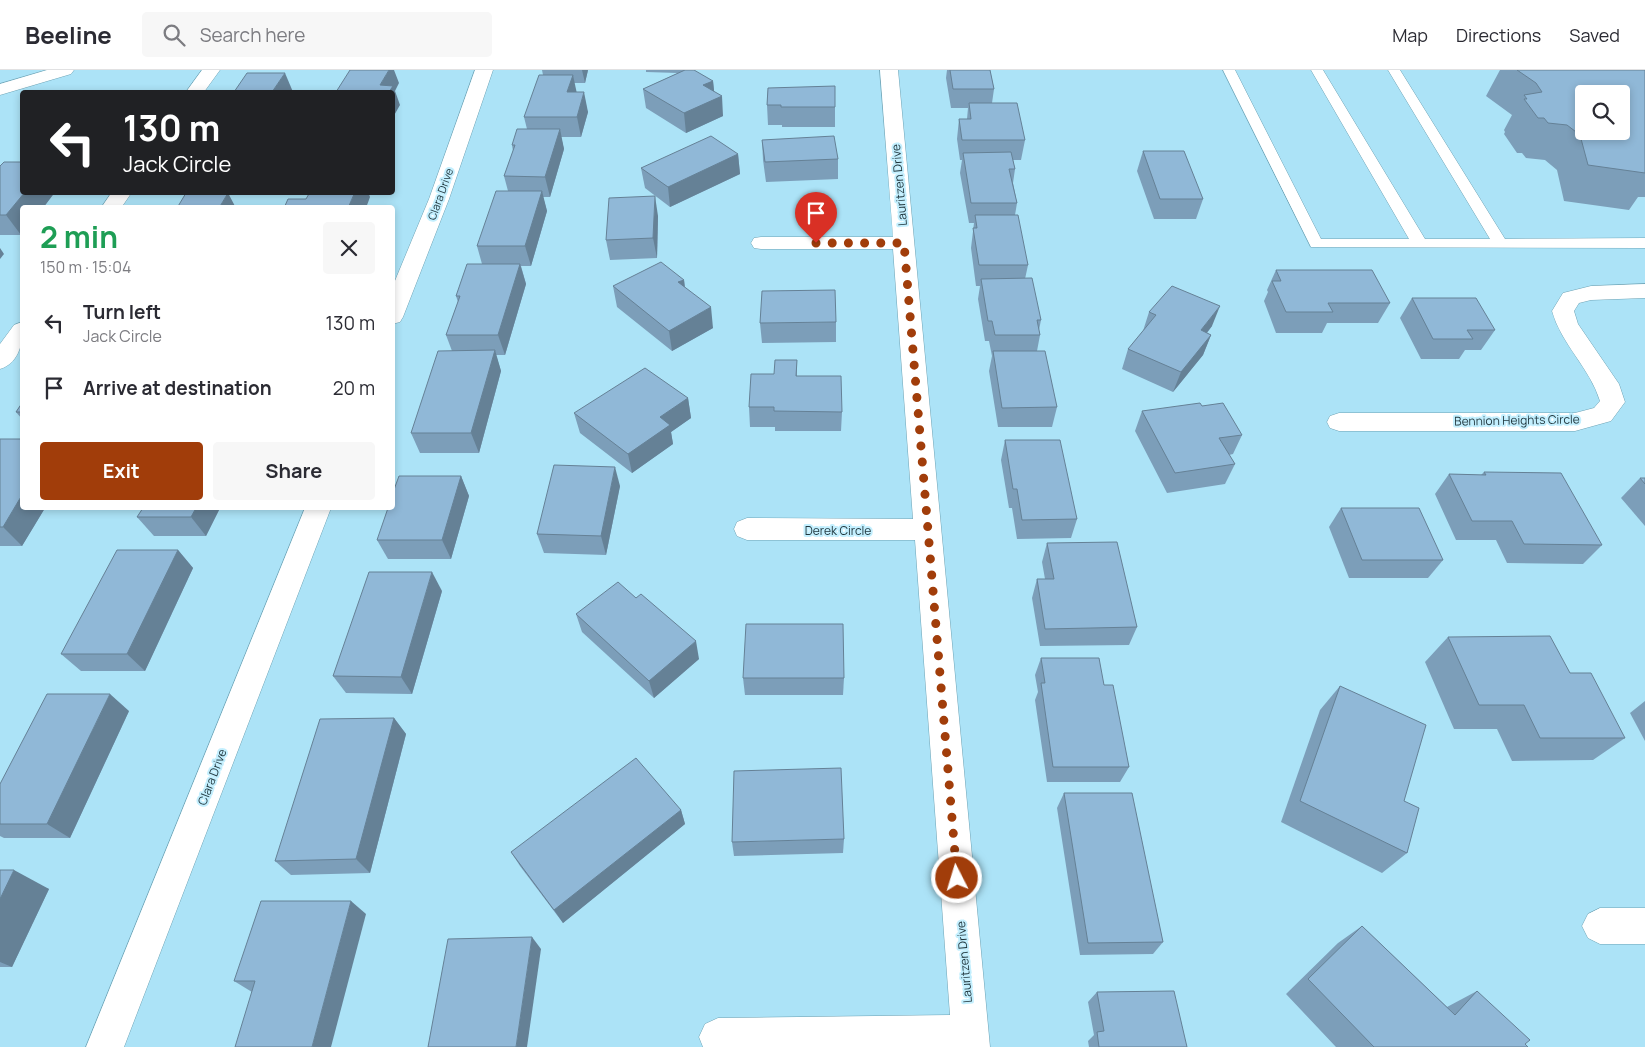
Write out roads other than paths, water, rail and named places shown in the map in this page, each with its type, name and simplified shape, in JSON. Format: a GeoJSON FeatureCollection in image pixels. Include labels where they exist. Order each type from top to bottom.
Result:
{"type":"FeatureCollection","features":[{"type":"Feature","properties":{"kind":"street"},"geometry":{"type":"LineString","coordinates":[[0,90],[65,70]]}},
{"type":"Feature","properties":{"kind":"street"},"geometry":{"type":"LineString","coordinates":[[196,90],[211,70]]}},
{"type":"Feature","properties":{"kind":"street","name":"Clara Drive"},"geometry":{"type":"LineString","coordinates":[[395,309],[439,199],[484,70]]}},
{"type":"Feature","properties":{"kind":"street","name":"Lauritzen Drive"},"geometry":{"type":"LineString","coordinates":[[889,70],[971,1040]]}},
{"type":"Feature","properties":{"kind":"street"},"geometry":{"type":"LineString","coordinates":[[761,243],[904,243]]}},
{"type":"Feature","properties":{"kind":"street","name":"Bennion Heights Circle"},"geometry":{"type":"LineString","coordinates":[[1339,422],[1575,422],[1602,415],[1613,402],[1606,384],[1566,324],[1563,312],[1571,298],[1591,293],[1645,291]]}},
{"type":"Feature","properties":{"kind":"street"},"geometry":{"type":"LineString","coordinates":[[0,361],[20,333]]}},
{"type":"Feature","properties":{"kind":"street","name":"Clara Drive"},"geometry":{"type":"LineString","coordinates":[[105,1047],[317,510]]}},
{"type":"Feature","properties":{"kind":"street","name":"Derek Circle"},"geometry":{"type":"LineString","coordinates":[[747,529],[928,530]]}},
{"type":"Feature","properties":{"kind":"street"},"geometry":{"type":"LineString","coordinates":[[1600,926],[1645,926]]}},
{"type":"Feature","properties":{"kind":"street"},"geometry":{"type":"LineString","coordinates":[[718,1037],[971,1040]]}},
{"type":"Feature","properties":{"kind":"lane"},"geometry":{"type":"LineString","coordinates":[[1229,70],[1316,244],[1645,243]]}},
{"type":"Feature","properties":{"kind":"lane"},"geometry":{"type":"LineString","coordinates":[[1317,70],[1420,244]]}},
{"type":"Feature","properties":{"kind":"lane"},"geometry":{"type":"LineString","coordinates":[[1394,70],[1501,244]]}}]}
